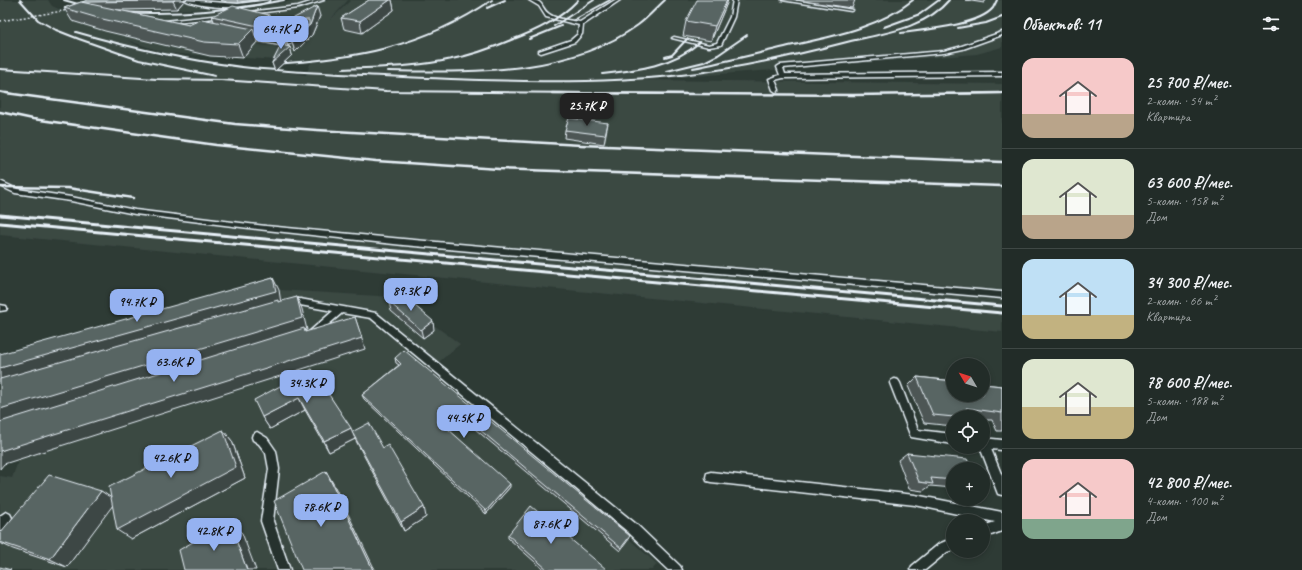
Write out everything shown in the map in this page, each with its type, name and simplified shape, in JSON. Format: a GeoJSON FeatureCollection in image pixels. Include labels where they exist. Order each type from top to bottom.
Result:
{"type":"FeatureCollection","features":[{"type":"Feature","properties":{"kind":"lane"},"geometry":{"type":"LineString","coordinates":[[187,0],[231,7],[261,3],[268,0]]}},
{"type":"Feature","properties":{"kind":"lane"},"geometry":{"type":"LineString","coordinates":[[240,14],[313,4],[322,0]]}},
{"type":"Feature","properties":{"kind":"lane"},"geometry":{"type":"LineString","coordinates":[[531,0],[540,4],[543,7],[545,14],[548,16],[581,24],[618,0]]}},
{"type":"Feature","properties":{"kind":"lane"},"geometry":{"type":"LineString","coordinates":[[674,38],[709,46],[719,44],[732,17],[735,0]]}},
{"type":"Feature","properties":{"kind":"lane"},"geometry":{"type":"LineString","coordinates":[[784,0],[851,10]]}},
{"type":"Feature","properties":{"kind":"lane"},"geometry":{"type":"LineString","coordinates":[[156,22],[173,24],[227,16],[219,23]]}},
{"type":"Feature","properties":{"kind":"lane"},"geometry":{"type":"LineString","coordinates":[[541,52],[573,41],[580,34],[581,24]]}},
{"type":"Feature","properties":{"kind":"lane"},"geometry":{"type":"LineString","coordinates":[[237,35],[291,46],[309,33]]}},
{"type":"Feature","properties":{"kind":"lane"},"geometry":{"type":"LineString","coordinates":[[783,76],[780,67],[944,52],[961,48],[1002,33]]}},
{"type":"Feature","properties":{"kind":"lane"},"geometry":{"type":"LineString","coordinates":[[776,90],[772,79],[778,76],[1002,74]]}},
{"type":"Feature","properties":{"kind":"lane"},"geometry":{"type":"LineString","coordinates":[[0,184],[15,191],[71,199],[135,212],[266,228],[403,242],[1002,295]]}},
{"type":"Feature","properties":{"kind":"lane"},"geometry":{"type":"LineString","coordinates":[[278,309],[300,302],[373,314],[632,528],[676,570]]}},
{"type":"Feature","properties":{"kind":"lane"},"geometry":{"type":"LineString","coordinates":[[306,336],[314,333],[341,309]]}},
{"type":"Feature","properties":{"kind":"lane"},"geometry":{"type":"LineString","coordinates":[[896,383],[915,434],[946,438]]}},
{"type":"Feature","properties":{"kind":"lane"},"geometry":{"type":"LineString","coordinates":[[258,437],[264,441],[271,451],[274,469],[267,521],[284,570]]}},
{"type":"Feature","properties":{"kind":"lane"},"geometry":{"type":"LineString","coordinates":[[990,444],[1002,445]]}},
{"type":"Feature","properties":{"kind":"lane"},"geometry":{"type":"LineString","coordinates":[[988,454],[1002,490]]}},
{"type":"Feature","properties":{"kind":"lane"},"geometry":{"type":"LineString","coordinates":[[711,477],[915,500],[1002,518]]}},
{"type":"Feature","properties":{"kind":"lane"},"geometry":{"type":"LineString","coordinates":[[990,529],[1002,524]]}},
{"type":"Feature","properties":{"kind":"lane"},"geometry":{"type":"LineString","coordinates":[[916,570],[946,547]]}},
{"type":"Feature","properties":{"kind":"path"},"geometry":{"type":"LineString","coordinates":[[0,21],[72,9]]}},
{"type":"Feature","properties":{"kind":"shaded area"},"geometry":{"type":"Polygon","coordinates":[[[0,0],[48,0],[52,6],[78,18],[242,10],[298,0],[348,0],[330,20],[351,0],[1002,0],[1002,47],[977,54],[644,80],[1002,84],[1002,332],[0,235],[0,0]],[[127,40],[157,55],[306,75],[311,62],[165,53],[127,40]]]}},
{"type":"Feature","properties":{"kind":"shaded area"},"geometry":{"type":"Polygon","coordinates":[[[125,0],[276,0],[263,3],[210,9],[121,11],[109,8],[125,0]]]}},
{"type":"Feature","properties":{"kind":"shaded area"},"geometry":{"type":"Polygon","coordinates":[[[279,290],[395,297],[460,344],[427,372],[629,539],[657,564],[652,570],[0,570],[0,476],[12,478],[19,459],[0,369],[279,290]]]}},
{"type":"Feature","properties":{"kind":"building"},"geometry":{"type":"Polygon","coordinates":[[[87,0],[175,0],[82,2],[87,0]]]}},
{"type":"Feature","properties":{"kind":"building"},"geometry":{"type":"Polygon","coordinates":[[[369,0],[390,0],[360,21],[341,18],[369,0]]]}},
{"type":"Feature","properties":{"kind":"building"},"geometry":{"type":"Polygon","coordinates":[[[697,0],[727,0],[715,26],[686,21],[697,0]]]}},
{"type":"Feature","properties":{"kind":"building"},"geometry":{"type":"Polygon","coordinates":[[[81,2],[189,25],[202,19],[253,29],[238,44],[204,42],[98,18],[64,8],[81,2]]]}},
{"type":"Feature","properties":{"kind":"building"},"geometry":{"type":"Polygon","coordinates":[[[233,6],[269,15],[258,26],[212,16],[233,6]]]}},
{"type":"Feature","properties":{"kind":"building"},"geometry":{"type":"Polygon","coordinates":[[[317,6],[310,25],[292,42],[293,38],[291,34],[309,25],[309,20],[304,20],[284,30],[275,28],[317,6]]]}},
{"type":"Feature","properties":{"kind":"building"},"geometry":{"type":"Polygon","coordinates":[[[284,39],[286,41],[285,46],[290,47],[272,63],[284,39]]]}},
{"type":"Feature","properties":{"kind":"building"},"geometry":{"type":"Polygon","coordinates":[[[569,118],[608,123],[605,135],[565,130],[569,118]]]}},
{"type":"Feature","properties":{"kind":"building"},"geometry":{"type":"Polygon","coordinates":[[[273,278],[276,291],[0,368],[0,354],[273,278]]]}},
{"type":"Feature","properties":{"kind":"building"},"geometry":{"type":"Polygon","coordinates":[[[401,294],[433,321],[421,330],[389,302],[401,294]]]}},
{"type":"Feature","properties":{"kind":"building"},"geometry":{"type":"Polygon","coordinates":[[[297,297],[302,318],[0,409],[0,379],[278,300],[278,302],[297,297]]]}},
{"type":"Feature","properties":{"kind":"building"},"geometry":{"type":"Polygon","coordinates":[[[355,317],[362,338],[0,451],[0,422],[304,328],[305,332],[355,317]]]}},
{"type":"Feature","properties":{"kind":"building"},"geometry":{"type":"Polygon","coordinates":[[[404,350],[630,536],[621,548],[461,414],[448,429],[510,484],[486,511],[362,395],[401,364],[395,358],[404,350]]]}},
{"type":"Feature","properties":{"kind":"building"},"geometry":{"type":"Polygon","coordinates":[[[312,369],[351,428],[324,441],[299,398],[262,417],[254,400],[312,369]]]}},
{"type":"Feature","properties":{"kind":"building"},"geometry":{"type":"Polygon","coordinates":[[[917,377],[946,380],[946,402],[990,402],[990,385],[1002,386],[1002,413],[990,411],[990,410],[966,408],[967,410],[946,410],[946,416],[933,415],[917,377]]]}},
{"type":"Feature","properties":{"kind":"building"},"geometry":{"type":"Polygon","coordinates":[[[369,423],[383,448],[388,445],[424,507],[401,522],[352,432],[369,423]]]}},
{"type":"Feature","properties":{"kind":"building"},"geometry":{"type":"Polygon","coordinates":[[[223,430],[236,467],[117,530],[109,487],[223,430]]]}},
{"type":"Feature","properties":{"kind":"building"},"geometry":{"type":"Polygon","coordinates":[[[907,453],[967,459],[968,462],[946,462],[946,479],[931,478],[933,484],[919,482],[907,453]]]}},
{"type":"Feature","properties":{"kind":"building"},"geometry":{"type":"Polygon","coordinates":[[[326,471],[373,570],[302,570],[274,501],[326,471]]]}},
{"type":"Feature","properties":{"kind":"building"},"geometry":{"type":"Polygon","coordinates":[[[49,475],[101,491],[50,559],[0,542],[0,533],[49,475]]]}},
{"type":"Feature","properties":{"kind":"building"},"geometry":{"type":"Polygon","coordinates":[[[531,506],[606,569],[548,570],[508,535],[531,506]]]}},
{"type":"Feature","properties":{"kind":"building"},"geometry":{"type":"Polygon","coordinates":[[[229,521],[247,570],[184,570],[179,550],[229,521]]]}},
{"type":"Feature","properties":{"kind":"building"},"geometry":{"type":"Polygon","coordinates":[[[0,567],[11,570],[0,570],[0,567]]]}},
{"type":"Feature","properties":{"kind":"railway"},"geometry":{"type":"LineString","coordinates":[[20,0],[38,20],[56,30],[79,39],[139,60],[215,76]]}},
{"type":"Feature","properties":{"kind":"railway"},"geometry":{"type":"LineString","coordinates":[[64,0],[85,6]]}},
{"type":"Feature","properties":{"kind":"railway"},"geometry":{"type":"LineString","coordinates":[[119,12],[161,13],[202,11],[243,7],[284,0]]}},
{"type":"Feature","properties":{"kind":"railway"},"geometry":{"type":"LineString","coordinates":[[273,64],[332,58],[387,48],[414,40],[440,29],[466,16],[492,0]]}},
{"type":"Feature","properties":{"kind":"railway"},"geometry":{"type":"LineString","coordinates":[[487,8],[505,0]]}},
{"type":"Feature","properties":{"kind":"railway"},"geometry":{"type":"LineString","coordinates":[[343,69],[425,64],[474,53],[497,46],[538,29],[555,19],[578,0]]}},
{"type":"Feature","properties":{"kind":"railway"},"geometry":{"type":"LineString","coordinates":[[554,26],[594,0]]}},
{"type":"Feature","properties":{"kind":"railway"},"geometry":{"type":"LineString","coordinates":[[574,20],[610,0]]}},
{"type":"Feature","properties":{"kind":"railway"},"geometry":{"type":"LineString","coordinates":[[388,71],[485,70],[518,68],[550,62],[581,54],[611,42],[642,22],[665,0]]}},
{"type":"Feature","properties":{"kind":"railway"},"geometry":{"type":"LineString","coordinates":[[693,68],[852,31],[884,18],[913,0]]}},
{"type":"Feature","properties":{"kind":"railway"},"geometry":{"type":"LineString","coordinates":[[884,27],[920,14],[939,0]]}},
{"type":"Feature","properties":{"kind":"railway"},"geometry":{"type":"LineString","coordinates":[[76,32],[179,57],[262,69],[473,80],[612,80],[681,75],[742,66],[803,53],[885,33],[914,24],[939,10],[949,0]]}},
{"type":"Feature","properties":{"kind":"railway"},"geometry":{"type":"LineString","coordinates":[[901,33],[936,29],[975,19],[986,14],[993,8],[997,0]]}},
{"type":"Feature","properties":{"kind":"railway"},"geometry":{"type":"LineString","coordinates":[[958,28],[986,23],[1002,17]]}},
{"type":"Feature","properties":{"kind":"railway"},"geometry":{"type":"LineString","coordinates":[[529,39],[561,26]]}},
{"type":"Feature","properties":{"kind":"railway"},"geometry":{"type":"LineString","coordinates":[[667,71],[704,62],[718,55],[747,35]]}},
{"type":"Feature","properties":{"kind":"railway"},"geometry":{"type":"LineString","coordinates":[[665,57],[672,55],[687,39]]}},
{"type":"Feature","properties":{"kind":"railway"},"geometry":{"type":"LineString","coordinates":[[602,74],[654,66],[678,57],[700,42]]}},
{"type":"Feature","properties":{"kind":"railway"},"geometry":{"type":"LineString","coordinates":[[0,69],[157,79],[221,80],[386,91],[676,94]]}},
{"type":"Feature","properties":{"kind":"railway"},"geometry":{"type":"LineString","coordinates":[[0,92],[14,94]]}},
{"type":"Feature","properties":{"kind":"railway"},"geometry":{"type":"LineString","coordinates":[[6,93],[235,124],[317,130],[581,145],[1002,162]]}},
{"type":"Feature","properties":{"kind":"railway"},"geometry":{"type":"LineString","coordinates":[[552,93],[676,94]]}},
{"type":"Feature","properties":{"kind":"railway"},"geometry":{"type":"LineString","coordinates":[[676,94],[853,95],[1002,93],[937,94]]}},
{"type":"Feature","properties":{"kind":"railway"},"geometry":{"type":"LineString","coordinates":[[676,94],[694,94]]}},
{"type":"Feature","properties":{"kind":"railway"},"geometry":{"type":"LineString","coordinates":[[0,112],[33,119],[216,145],[376,161],[499,169],[1002,186]]}},
{"type":"Feature","properties":{"kind":"railway"},"geometry":{"type":"LineString","coordinates":[[0,187],[68,188],[133,198]]}},
{"type":"Feature","properties":{"kind":"railway"},"geometry":{"type":"LineString","coordinates":[[0,215],[1002,306]]}},
{"type":"Feature","properties":{"kind":"railway"},"geometry":{"type":"LineString","coordinates":[[0,223],[1002,313]]}}]}
